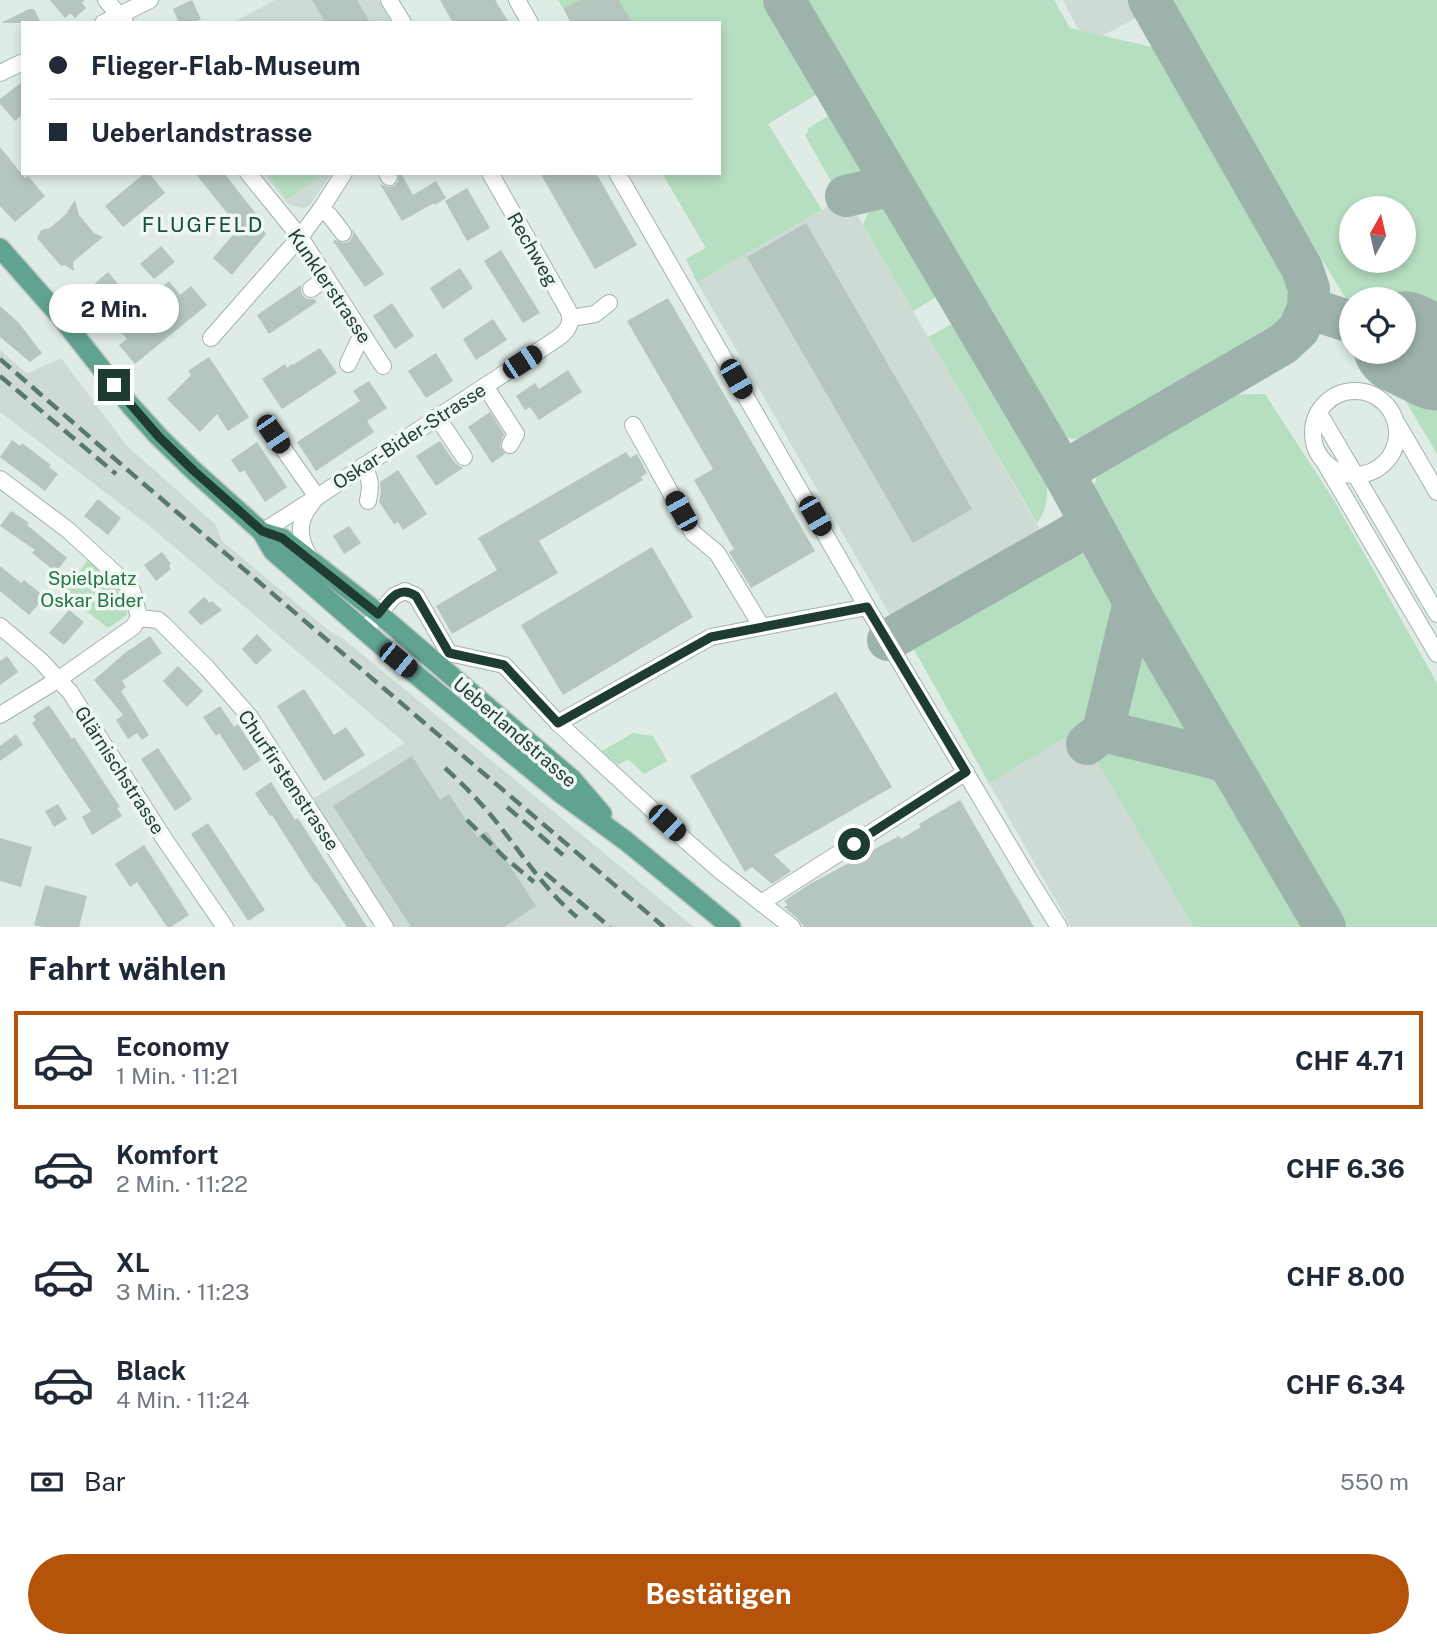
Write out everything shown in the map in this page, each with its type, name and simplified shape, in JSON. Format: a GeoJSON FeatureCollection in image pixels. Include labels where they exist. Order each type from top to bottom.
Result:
{"type":"FeatureCollection","features":[{"type":"Feature","properties":{"kind":"main road","name":"Ueberlandstrasse"},"geometry":{"type":"LineString","coordinates":[[0,248],[60,316],[130,405],[194,471],[262,531],[274,551],[364,631],[559,792],[626,841],[730,927]]}},
{"type":"Feature","properties":{"kind":"main road","name":"Ueberlandstrasse"},"geometry":{"type":"LineString","coordinates":[[262,531],[282,538],[311,559],[572,779],[626,841]]}},
{"type":"Feature","properties":{"kind":"street"},"geometry":{"type":"LineString","coordinates":[[106,0],[122,19],[150,0]]}},
{"type":"Feature","properties":{"kind":"street"},"geometry":{"type":"LineString","coordinates":[[389,0],[401,21]]}},
{"type":"Feature","properties":{"kind":"street"},"geometry":{"type":"LineString","coordinates":[[517,0],[529,21]]}},
{"type":"Feature","properties":{"kind":"street"},"geometry":{"type":"LineString","coordinates":[[0,73],[21,63]]}},
{"type":"Feature","properties":{"kind":"street"},"geometry":{"type":"LineString","coordinates":[[211,338],[300,237],[343,175]]}},
{"type":"Feature","properties":{"kind":"street","name":"Rechweg"},"geometry":{"type":"LineString","coordinates":[[491,175],[568,310],[570,322]]}},
{"type":"Feature","properties":{"kind":"street"},"geometry":{"type":"LineString","coordinates":[[618,175],[867,607],[1059,927]]}},
{"type":"Feature","properties":{"kind":"street","name":"Kunklerstrasse"},"geometry":{"type":"LineString","coordinates":[[247,179],[300,237],[383,366]]}},
{"type":"Feature","properties":{"kind":"street"},"geometry":{"type":"LineString","coordinates":[[321,209],[343,233]]}},
{"type":"Feature","properties":{"kind":"street"},"geometry":{"type":"LineString","coordinates":[[311,289],[326,278]]}},
{"type":"Feature","properties":{"kind":"street"},"geometry":{"type":"LineString","coordinates":[[60,316],[77,302],[84,300],[106,321]]}},
{"type":"Feature","properties":{"kind":"street"},"geometry":{"type":"LineString","coordinates":[[570,322],[595,314],[609,303]]}},
{"type":"Feature","properties":{"kind":"street","name":"Oskar-Bider-Strasse"},"geometry":{"type":"LineString","coordinates":[[262,531],[558,338],[570,322]]}},
{"type":"Feature","properties":{"kind":"street"},"geometry":{"type":"LineString","coordinates":[[348,364],[362,334]]}},
{"type":"Feature","properties":{"kind":"street"},"geometry":{"type":"LineString","coordinates":[[485,386],[516,434],[510,445]]}},
{"type":"Feature","properties":{"kind":"street"},"geometry":{"type":"LineString","coordinates":[[1437,492],[1397,424],[1392,410],[1382,400],[1370,393],[1356,390],[1343,392],[1330,399],[1319,413],[1313,434],[1316,448],[1437,654]]}},
{"type":"Feature","properties":{"kind":"street"},"geometry":{"type":"LineString","coordinates":[[1319,413],[1437,614]]}},
{"type":"Feature","properties":{"kind":"street"},"geometry":{"type":"LineString","coordinates":[[438,417],[464,457]]}},
{"type":"Feature","properties":{"kind":"street"},"geometry":{"type":"LineString","coordinates":[[1322,460],[1345,474],[1373,472],[1385,464],[1393,452],[1398,438],[1397,424]]}},
{"type":"Feature","properties":{"kind":"street"},"geometry":{"type":"LineString","coordinates":[[633,425],[693,533],[717,553],[762,627]]}},
{"type":"Feature","properties":{"kind":"street"},"geometry":{"type":"LineString","coordinates":[[273,434],[317,497]]}},
{"type":"Feature","properties":{"kind":"street"},"geometry":{"type":"LineString","coordinates":[[363,466],[371,486],[368,500]]}},
{"type":"Feature","properties":{"kind":"street"},"geometry":{"type":"LineString","coordinates":[[0,479],[68,530],[131,588],[139,618],[133,627],[59,679],[0,715]]}},
{"type":"Feature","properties":{"kind":"street","name":"Oskar-Bider-Strasse"},"geometry":{"type":"LineString","coordinates":[[311,559],[303,546],[300,529],[303,516],[317,497]]}},
{"type":"Feature","properties":{"kind":"street"},"geometry":{"type":"LineString","coordinates":[[364,631],[394,596],[405,592],[416,596],[449,653],[504,665],[558,723],[718,869],[792,927]]}},
{"type":"Feature","properties":{"kind":"street"},"geometry":{"type":"LineString","coordinates":[[558,723],[711,637],[867,607]]}},
{"type":"Feature","properties":{"kind":"street","name":"Churfirstenstrasse"},"geometry":{"type":"LineString","coordinates":[[139,618],[158,620],[163,624],[250,717],[385,927]]}},
{"type":"Feature","properties":{"kind":"street","name":"Glärnischstrasse"},"geometry":{"type":"LineString","coordinates":[[0,626],[40,660],[70,692],[172,851],[225,927]]}},
{"type":"Feature","properties":{"kind":"street"},"geometry":{"type":"LineString","coordinates":[[761,903],[966,772]]}},
{"type":"Feature","properties":{"kind":"shaded area"},"geometry":{"type":"Polygon","coordinates":[[[275,0],[379,0],[391,21],[236,21],[275,0]]]}},
{"type":"Feature","properties":{"kind":"shaded area"},"geometry":{"type":"Polygon","coordinates":[[[1063,0],[1149,0],[1154,9],[1086,44],[1063,0]]]}},
{"type":"Feature","properties":{"kind":"shaded area"},"geometry":{"type":"Polygon","coordinates":[[[265,175],[331,175],[307,207],[288,204],[265,175]]]}},
{"type":"Feature","properties":{"kind":"shaded area"},"geometry":{"type":"Polygon","coordinates":[[[846,196],[1050,547],[901,634],[697,282],[846,196]]]}},
{"type":"Feature","properties":{"kind":"shaded area"},"geometry":{"type":"Polygon","coordinates":[[[0,350],[27,374],[61,358],[127,446],[215,524],[222,541],[694,927],[385,927],[306,803],[405,743],[152,528],[0,412],[0,350]]]}},
{"type":"Feature","properties":{"kind":"shaded area"},"geometry":{"type":"Polygon","coordinates":[[[1079,730],[1195,927],[1071,927],[989,783],[1079,730]]]}},
{"type":"Feature","properties":{"kind":"green space"},"geometry":{"type":"Polygon","coordinates":[[[558,0],[767,0],[822,91],[768,124],[822,210],[697,282],[686,259],[706,248],[663,175],[721,175],[721,21],[571,21],[558,0]]]}},
{"type":"Feature","properties":{"kind":"green space"},"geometry":{"type":"Polygon","coordinates":[[[797,0],[1054,0],[1070,28],[1152,47],[1288,267],[1289,309],[1268,341],[1095,440],[1068,438],[1040,413],[797,0]]]}},
{"type":"Feature","properties":{"kind":"green space"},"geometry":{"type":"Polygon","coordinates":[[[1165,0],[1437,0],[1437,454],[1384,364],[1416,364],[1416,287],[1339,287],[1165,0]]]}},
{"type":"Feature","properties":{"kind":"green space"},"geometry":{"type":"Polygon","coordinates":[[[830,115],[832,119],[837,116],[862,162],[862,178],[858,187],[846,196],[844,191],[838,194],[805,135],[807,129],[830,115]]]}},
{"type":"Feature","properties":{"kind":"green space"},"geometry":{"type":"Polygon","coordinates":[[[269,175],[321,175],[287,200],[269,175]]]}},
{"type":"Feature","properties":{"kind":"green space"},"geometry":{"type":"Polygon","coordinates":[[[878,205],[895,213],[941,294],[913,311],[863,225],[870,209],[878,205]]]}},
{"type":"Feature","properties":{"kind":"green space"},"geometry":{"type":"Polygon","coordinates":[[[959,320],[1047,476],[1045,506],[1037,523],[928,337],[959,320]]]}},
{"type":"Feature","properties":{"kind":"green space"},"geometry":{"type":"Polygon","coordinates":[[[1265,394],[1335,502],[1437,683],[1437,927],[1336,927],[1097,516],[1092,492],[1097,476],[1106,464],[1159,430],[1223,395],[1265,394]]]}},
{"type":"Feature","properties":{"kind":"green space"},"geometry":{"type":"Polygon","coordinates":[[[1056,550],[1080,551],[1097,565],[1311,927],[1194,927],[1079,730],[989,783],[906,635],[1056,550]]]}},
{"type":"Feature","properties":{"kind":"green space","name":"Spielplatz Oskar Bider"},"geometry":{"type":"Polygon","coordinates":[[[90,557],[127,593],[127,615],[108,628],[63,593],[90,557]]]}},
{"type":"Feature","properties":{"kind":"green space"},"geometry":{"type":"Polygon","coordinates":[[[633,733],[653,736],[667,761],[644,774],[628,759],[618,765],[602,751],[633,733]]]}},
{"type":"Feature","properties":{"kind":"building"},"geometry":{"type":"Polygon","coordinates":[[[50,0],[85,0],[82,3],[86,8],[75,18],[70,13],[65,18],[50,0]]]}},
{"type":"Feature","properties":{"kind":"building"},"geometry":{"type":"Polygon","coordinates":[[[192,0],[201,19],[178,21],[173,9],[192,0]]]}},
{"type":"Feature","properties":{"kind":"building"},"geometry":{"type":"Polygon","coordinates":[[[312,0],[357,0],[369,21],[325,21],[312,0]]]}},
{"type":"Feature","properties":{"kind":"building"},"geometry":{"type":"Polygon","coordinates":[[[440,0],[495,0],[508,21],[452,21],[440,0]]]}},
{"type":"Feature","properties":{"kind":"building"},"geometry":{"type":"Polygon","coordinates":[[[580,0],[619,0],[631,21],[570,21],[564,9],[580,0]]]}},
{"type":"Feature","properties":{"kind":"building"},"geometry":{"type":"Polygon","coordinates":[[[29,9],[34,9],[40,21],[21,23],[1,23],[29,9]]]}},
{"type":"Feature","properties":{"kind":"building"},"geometry":{"type":"Polygon","coordinates":[[[21,83],[21,116],[15,121],[0,104],[0,99],[21,83]]]}},
{"type":"Feature","properties":{"kind":"building"},"geometry":{"type":"Polygon","coordinates":[[[0,147],[21,175],[25,178],[28,176],[45,196],[15,222],[0,206],[0,147]]]}},
{"type":"Feature","properties":{"kind":"building"},"geometry":{"type":"Polygon","coordinates":[[[143,175],[151,175],[165,193],[123,227],[105,206],[143,175]]]}},
{"type":"Feature","properties":{"kind":"building"},"geometry":{"type":"Polygon","coordinates":[[[197,175],[226,175],[256,214],[252,217],[266,234],[232,275],[213,258],[239,228],[197,175]]]}},
{"type":"Feature","properties":{"kind":"building"},"geometry":{"type":"Polygon","coordinates":[[[399,175],[402,175],[413,195],[436,181],[446,198],[402,221],[380,184],[388,187],[398,182],[399,175]]]}},
{"type":"Feature","properties":{"kind":"building"},"geometry":{"type":"Polygon","coordinates":[[[541,175],[597,175],[637,245],[595,269],[541,175]]]}},
{"type":"Feature","properties":{"kind":"building"},"geometry":{"type":"Polygon","coordinates":[[[467,188],[490,228],[467,241],[445,201],[467,188]]]}},
{"type":"Feature","properties":{"kind":"building"},"geometry":{"type":"Polygon","coordinates":[[[75,200],[79,215],[94,233],[103,237],[73,262],[74,271],[65,265],[61,266],[37,238],[41,230],[50,228],[66,214],[75,200]]]}},
{"type":"Feature","properties":{"kind":"building"},"geometry":{"type":"Polygon","coordinates":[[[806,223],[972,509],[913,543],[747,257],[806,223]]]}},
{"type":"Feature","properties":{"kind":"building"},"geometry":{"type":"Polygon","coordinates":[[[352,229],[384,274],[365,287],[333,241],[349,242],[353,236],[352,229]]]}},
{"type":"Feature","properties":{"kind":"building"},"geometry":{"type":"Polygon","coordinates":[[[161,246],[175,262],[154,279],[140,264],[161,246]]]}},
{"type":"Feature","properties":{"kind":"building"},"geometry":{"type":"Polygon","coordinates":[[[501,250],[540,313],[523,323],[484,261],[501,250]]]}},
{"type":"Feature","properties":{"kind":"building"},"geometry":{"type":"Polygon","coordinates":[[[460,268],[473,288],[443,309],[430,288],[460,268]]]}},
{"type":"Feature","properties":{"kind":"building"},"geometry":{"type":"Polygon","coordinates":[[[108,272],[122,289],[109,300],[136,331],[161,310],[150,297],[169,281],[180,295],[191,286],[207,305],[135,364],[119,345],[127,339],[115,326],[114,315],[100,299],[86,291],[108,272]]]}},
{"type":"Feature","properties":{"kind":"building"},"geometry":{"type":"Polygon","coordinates":[[[301,285],[303,296],[317,302],[269,334],[257,315],[301,285]]]}},
{"type":"Feature","properties":{"kind":"building"},"geometry":{"type":"Polygon","coordinates":[[[668,298],[815,551],[751,588],[729,552],[734,549],[694,480],[713,469],[627,321],[668,298]]]}},
{"type":"Feature","properties":{"kind":"building"},"geometry":{"type":"Polygon","coordinates":[[[392,303],[414,336],[395,349],[373,316],[392,303]]]}},
{"type":"Feature","properties":{"kind":"building"},"geometry":{"type":"Polygon","coordinates":[[[0,306],[18,322],[42,353],[30,362],[0,337],[0,306]]]}},
{"type":"Feature","properties":{"kind":"building"},"geometry":{"type":"Polygon","coordinates":[[[493,319],[507,340],[476,360],[463,339],[493,319]]]}},
{"type":"Feature","properties":{"kind":"building"},"geometry":{"type":"Polygon","coordinates":[[[320,348],[337,373],[282,409],[262,379],[285,364],[287,368],[320,348]]]}},
{"type":"Feature","properties":{"kind":"building"},"geometry":{"type":"Polygon","coordinates":[[[436,353],[453,381],[426,398],[408,371],[436,353]]]}},
{"type":"Feature","properties":{"kind":"building"},"geometry":{"type":"Polygon","coordinates":[[[209,357],[249,417],[228,431],[217,414],[200,432],[167,399],[191,375],[188,371],[209,357]]]}},
{"type":"Feature","properties":{"kind":"building"},"geometry":{"type":"Polygon","coordinates":[[[568,370],[582,392],[539,420],[530,407],[525,410],[516,396],[535,383],[539,389],[568,370]]]}},
{"type":"Feature","properties":{"kind":"building"},"geometry":{"type":"Polygon","coordinates":[[[369,381],[387,408],[367,421],[374,432],[316,471],[297,442],[360,401],[353,391],[369,381]]]}},
{"type":"Feature","properties":{"kind":"building"},"geometry":{"type":"Polygon","coordinates":[[[490,412],[504,434],[500,446],[505,454],[492,463],[468,427],[490,412]]]}},
{"type":"Feature","properties":{"kind":"building"},"geometry":{"type":"Polygon","coordinates":[[[12,440],[20,446],[22,443],[51,465],[49,467],[58,474],[45,491],[0,457],[12,440]]]}},
{"type":"Feature","properties":{"kind":"building"},"geometry":{"type":"Polygon","coordinates":[[[440,441],[455,463],[463,468],[436,486],[416,456],[440,441]]]}},
{"type":"Feature","properties":{"kind":"building"},"geometry":{"type":"Polygon","coordinates":[[[257,442],[287,487],[265,502],[244,470],[240,473],[231,460],[257,442]]]}},
{"type":"Feature","properties":{"kind":"building"},"geometry":{"type":"Polygon","coordinates":[[[626,452],[630,458],[637,454],[647,473],[641,477],[643,480],[539,541],[558,573],[452,634],[436,606],[497,570],[478,538],[626,452]]]}},
{"type":"Feature","properties":{"kind":"building"},"geometry":{"type":"Polygon","coordinates":[[[398,470],[427,514],[403,530],[398,522],[394,524],[379,502],[380,482],[398,470]]]}},
{"type":"Feature","properties":{"kind":"building"},"geometry":{"type":"Polygon","coordinates":[[[98,499],[121,518],[108,535],[84,516],[98,499]]]}},
{"type":"Feature","properties":{"kind":"building"},"geometry":{"type":"Polygon","coordinates":[[[11,511],[29,523],[27,525],[67,558],[56,572],[32,553],[35,550],[0,526],[11,511]]]}},
{"type":"Feature","properties":{"kind":"building"},"geometry":{"type":"Polygon","coordinates":[[[349,526],[361,543],[344,554],[333,536],[349,526]]]}},
{"type":"Feature","properties":{"kind":"building"},"geometry":{"type":"Polygon","coordinates":[[[652,547],[693,617],[563,695],[521,625],[652,547]]]}},
{"type":"Feature","properties":{"kind":"building"},"geometry":{"type":"Polygon","coordinates":[[[162,552],[171,564],[171,569],[156,581],[144,565],[162,552]]]}},
{"type":"Feature","properties":{"kind":"building"},"geometry":{"type":"Polygon","coordinates":[[[0,566],[45,597],[29,615],[0,591],[0,566]]]}},
{"type":"Feature","properties":{"kind":"building"},"geometry":{"type":"Polygon","coordinates":[[[204,597],[222,610],[201,625],[188,612],[204,597]]]}},
{"type":"Feature","properties":{"kind":"building"},"geometry":{"type":"Polygon","coordinates":[[[69,610],[84,622],[64,645],[49,633],[69,610]]]}},
{"type":"Feature","properties":{"kind":"building"},"geometry":{"type":"Polygon","coordinates":[[[257,634],[272,650],[256,665],[242,649],[257,634]]]}},
{"type":"Feature","properties":{"kind":"building"},"geometry":{"type":"Polygon","coordinates":[[[150,636],[162,653],[122,681],[126,687],[121,691],[149,735],[142,740],[137,733],[128,739],[116,720],[123,715],[94,680],[150,636]]]}},
{"type":"Feature","properties":{"kind":"building"},"geometry":{"type":"Polygon","coordinates":[[[7,656],[18,672],[0,685],[0,661],[7,656]]]}},
{"type":"Feature","properties":{"kind":"building"},"geometry":{"type":"Polygon","coordinates":[[[178,666],[203,691],[187,707],[163,681],[178,666]]]}},
{"type":"Feature","properties":{"kind":"building"},"geometry":{"type":"Polygon","coordinates":[[[304,689],[334,735],[346,727],[365,755],[324,781],[277,706],[304,689]]]}},
{"type":"Feature","properties":{"kind":"building"},"geometry":{"type":"Polygon","coordinates":[[[836,692],[892,787],[774,855],[791,871],[772,884],[752,867],[745,872],[690,776],[836,692]]]}},
{"type":"Feature","properties":{"kind":"building"},"geometry":{"type":"Polygon","coordinates":[[[49,705],[72,739],[74,737],[120,807],[117,808],[122,816],[92,835],[82,817],[91,811],[32,723],[36,720],[33,716],[49,705]]]}},
{"type":"Feature","properties":{"kind":"building"},"geometry":{"type":"Polygon","coordinates":[[[220,706],[234,727],[238,724],[261,760],[244,771],[219,733],[216,736],[203,717],[220,706]]]}},
{"type":"Feature","properties":{"kind":"building"},"geometry":{"type":"Polygon","coordinates":[[[16,734],[23,745],[0,761],[0,746],[16,734]]]}},
{"type":"Feature","properties":{"kind":"building"},"geometry":{"type":"Polygon","coordinates":[[[158,748],[192,799],[175,811],[141,759],[158,748]]]}},
{"type":"Feature","properties":{"kind":"building"},"geometry":{"type":"Polygon","coordinates":[[[412,756],[440,800],[449,794],[477,837],[487,831],[536,906],[504,927],[411,927],[333,806],[412,756]]]}},
{"type":"Feature","properties":{"kind":"building"},"geometry":{"type":"Polygon","coordinates":[[[271,782],[295,820],[298,818],[367,927],[347,927],[315,883],[272,815],[270,816],[255,793],[271,782]]]}},
{"type":"Feature","properties":{"kind":"building"},"geometry":{"type":"Polygon","coordinates":[[[960,800],[1034,927],[804,927],[784,907],[788,905],[784,901],[810,884],[899,836],[901,839],[921,827],[919,824],[960,800]]]}},
{"type":"Feature","properties":{"kind":"building"},"geometry":{"type":"Polygon","coordinates":[[[58,804],[67,819],[54,827],[45,811],[58,804]]]}},
{"type":"Feature","properties":{"kind":"building"},"geometry":{"type":"Polygon","coordinates":[[[208,823],[265,910],[248,921],[191,834],[208,823]]]}},
{"type":"Feature","properties":{"kind":"building"},"geometry":{"type":"Polygon","coordinates":[[[0,838],[32,847],[21,887],[0,881],[0,838]]]}},
{"type":"Feature","properties":{"kind":"building"},"geometry":{"type":"Polygon","coordinates":[[[144,845],[189,915],[171,927],[167,927],[137,882],[130,887],[115,864],[144,845]]]}},
{"type":"Feature","properties":{"kind":"building"},"geometry":{"type":"Polygon","coordinates":[[[45,885],[87,896],[79,927],[34,925],[45,885]]]}},
{"type":"Feature","properties":{"kind":"taxiway"},"geometry":{"type":"LineString","coordinates":[[784,0],[1063,472],[1134,602],[1325,927]]}},
{"type":"Feature","properties":{"kind":"taxiway"},"geometry":{"type":"LineString","coordinates":[[1063,472],[1283,344],[1299,329],[1308,308],[1309,289],[1302,268],[1149,0]]}},
{"type":"Feature","properties":{"kind":"taxiway"},"geometry":{"type":"LineString","coordinates":[[846,196],[893,185]]}},
{"type":"Feature","properties":{"kind":"taxiway"},"geometry":{"type":"LineString","coordinates":[[1308,308],[1339,318]]}},
{"type":"Feature","properties":{"kind":"taxiway"},"geometry":{"type":"LineString","coordinates":[[888,640],[1091,524]]}},
{"type":"Feature","properties":{"kind":"taxiway"},"geometry":{"type":"LineString","coordinates":[[1103,731],[1134,602]]}},
{"type":"Feature","properties":{"kind":"taxiway"},"geometry":{"type":"LineString","coordinates":[[1087,744],[1103,731],[1226,761]]}},
{"type":"Feature","properties":{"kind":"runway"},"geometry":{"type":"LineString","coordinates":[[1416,349],[1437,359]]}},
{"type":"Feature","properties":{"kind":"railway"},"geometry":{"type":"LineString","coordinates":[[0,359],[664,927]]}},
{"type":"Feature","properties":{"kind":"railway"},"geometry":{"type":"LineString","coordinates":[[0,376],[116,474]]}},
{"type":"Feature","properties":{"kind":"railway"},"geometry":{"type":"LineString","coordinates":[[445,768],[482,805],[546,886],[577,917]]}},
{"type":"Feature","properties":{"kind":"railway"},"geometry":{"type":"LineString","coordinates":[[507,807],[563,855]]}},
{"type":"Feature","properties":{"kind":"railway"},"geometry":{"type":"LineString","coordinates":[[467,820],[534,882]]}},
{"type":"Feature","properties":{"kind":"railway"},"geometry":{"type":"LineString","coordinates":[[545,873],[610,927]]}},
{"type":"Feature","properties":{"kind":"district","name":"FLUGFELD"},"geometry":{"type":"Point","coordinates":[203,225]}},
{"type":"Feature","properties":{"kind":"route"},"geometry":{"type":"LineString","coordinates":[[114,385],[159,437],[262,531],[282,538],[378,614],[400,593],[416,596],[449,653],[504,665],[558,723],[711,637],[867,607],[966,772],[854,844]]}}]}
